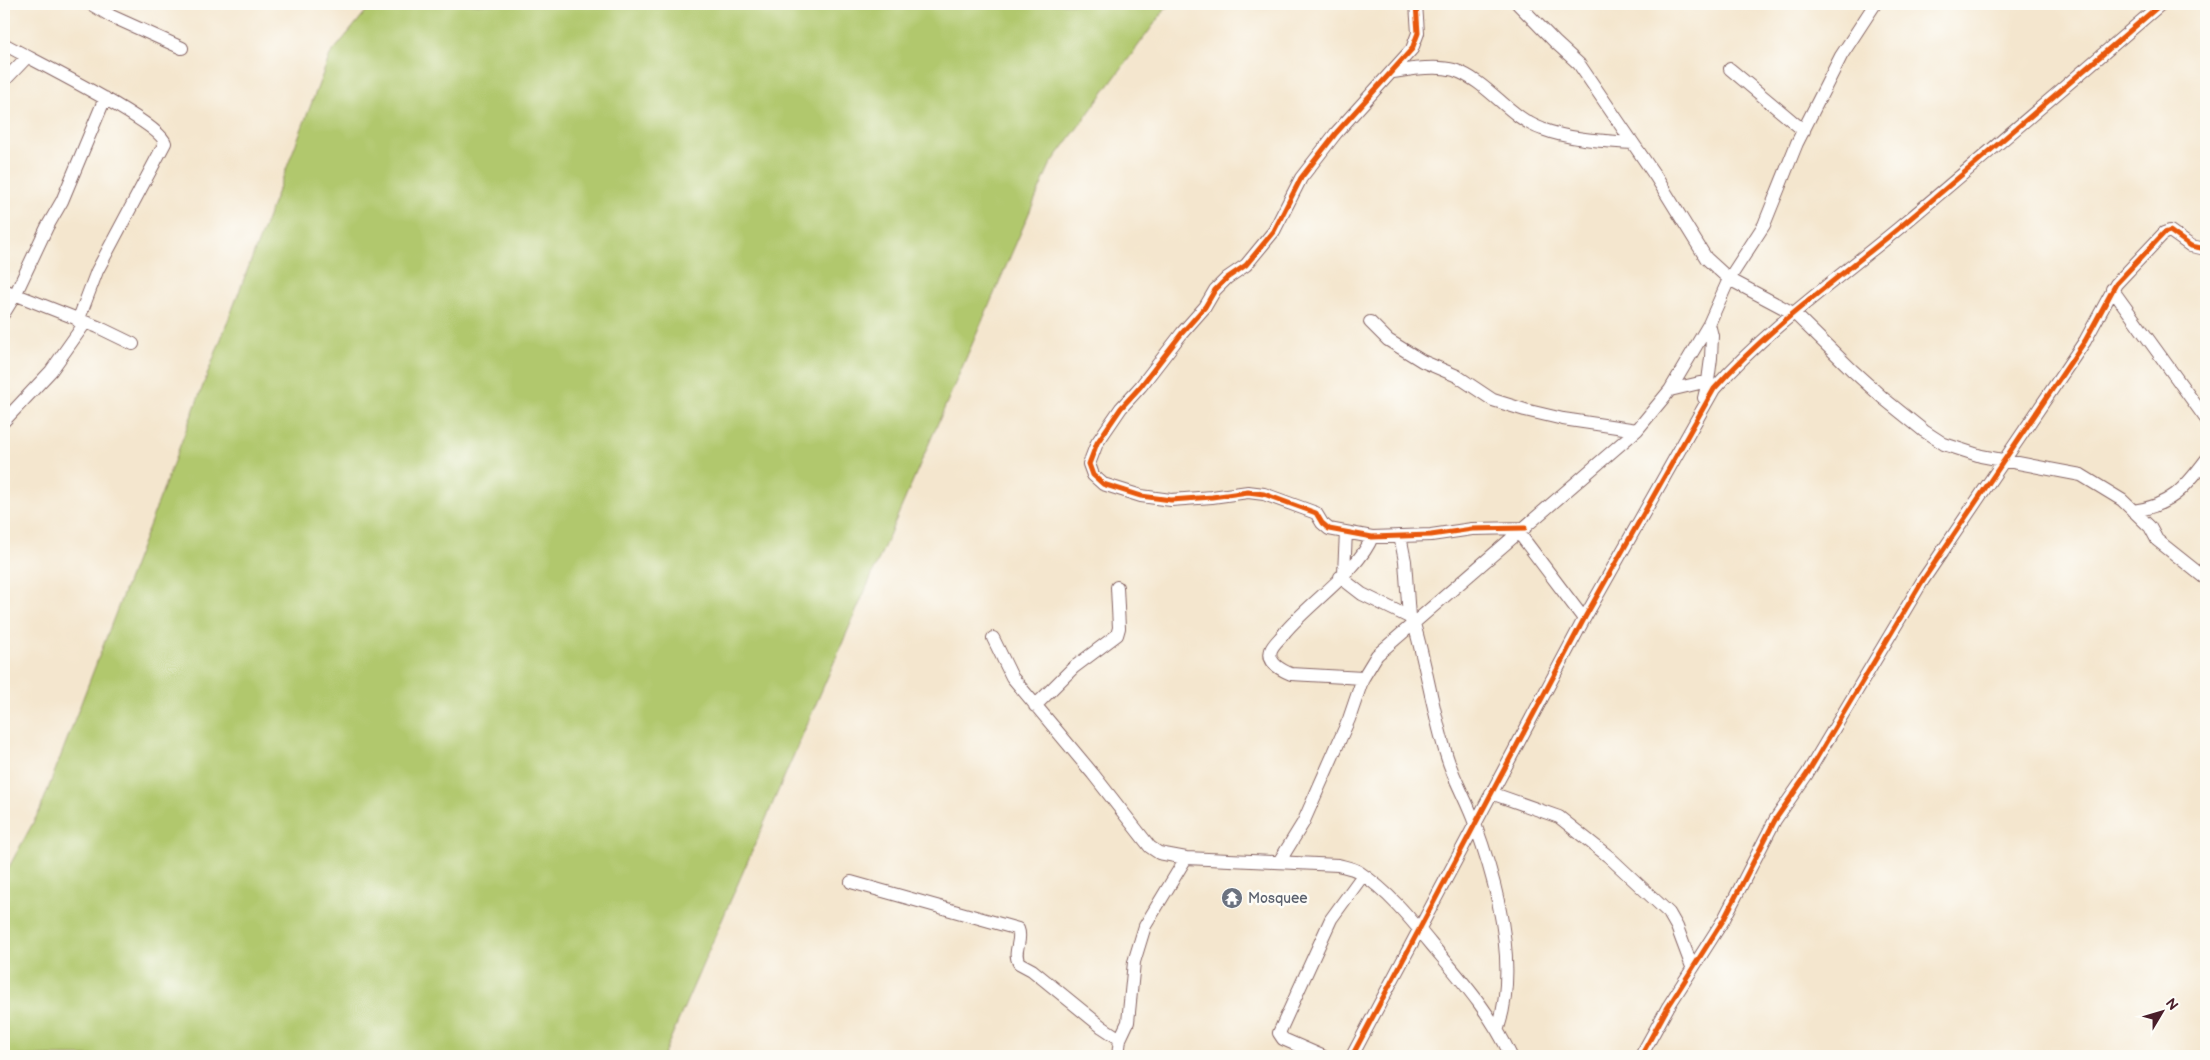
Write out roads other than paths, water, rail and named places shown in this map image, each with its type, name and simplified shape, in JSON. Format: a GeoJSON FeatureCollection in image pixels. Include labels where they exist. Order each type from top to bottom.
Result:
{"type":"FeatureCollection","features":[{"type":"Feature","properties":{"kind":"street"},"geometry":{"type":"LineString","coordinates":[[92,4],[111,16],[182,48]]}},
{"type":"Feature","properties":{"kind":"street"},"geometry":{"type":"LineString","coordinates":[[1416,4],[1418,33],[1412,49],[1336,133],[1301,178],[1274,231],[1246,265],[1226,278],[1215,290],[1205,307],[1117,414],[1097,443],[1089,464],[1093,475],[1103,484],[1141,496],[1171,500],[1248,492],[1264,494],[1316,513],[1324,526],[1372,537],[1431,535],[1472,529],[1522,530]]}},
{"type":"Feature","properties":{"kind":"street"},"geometry":{"type":"LineString","coordinates":[[1518,4],[1579,64],[1633,143],[1706,258],[1729,279],[1795,314],[1852,370],[1924,431],[1944,444],[2003,461],[2081,475],[2122,500],[2150,527],[2157,540],[2206,579]]}},
{"type":"Feature","properties":{"kind":"street"},"geometry":{"type":"LineString","coordinates":[[1279,862],[1303,824],[1349,720],[1363,678],[1376,655],[1411,620],[1522,530],[1637,430],[1670,390],[1710,324],[1729,279],[1764,226],[1804,131],[1841,56],[1874,4]]}},
{"type":"Feature","properties":{"kind":"street"},"geometry":{"type":"LineString","coordinates":[[1352,1056],[1584,619],[1714,389],[1737,363],[1767,335],[1900,227],[2161,4]]}},
{"type":"Feature","properties":{"kind":"street"},"geometry":{"type":"LineString","coordinates":[[4,44],[105,98],[151,128],[163,137],[166,143],[97,271],[82,322],[51,371],[4,421]]}},
{"type":"Feature","properties":{"kind":"street"},"geometry":{"type":"LineString","coordinates":[[4,80],[27,57]]}},
{"type":"Feature","properties":{"kind":"street"},"geometry":{"type":"LineString","coordinates":[[1393,72],[1414,68],[1453,70],[1476,83],[1521,119],[1542,130],[1585,140],[1633,143]]}},
{"type":"Feature","properties":{"kind":"street"},"geometry":{"type":"LineString","coordinates":[[1730,69],[1804,131]]}},
{"type":"Feature","properties":{"kind":"street"},"geometry":{"type":"LineString","coordinates":[[4,313],[9,292],[62,201],[105,98]]}},
{"type":"Feature","properties":{"kind":"street"},"geometry":{"type":"LineString","coordinates":[[1641,1056],[1692,966],[1724,920],[1775,820],[1807,774],[1924,580],[2084,341],[2112,289],[2134,263],[2164,233],[2170,231],[2192,246],[2206,249]]}},
{"type":"Feature","properties":{"kind":"street"},"geometry":{"type":"LineString","coordinates":[[2112,289],[2206,419]]}},
{"type":"Feature","properties":{"kind":"street"},"geometry":{"type":"LineString","coordinates":[[9,292],[133,344]]}},
{"type":"Feature","properties":{"kind":"street"},"geometry":{"type":"LineString","coordinates":[[1370,322],[1388,340],[1422,361],[1457,376],[1493,400],[1563,419],[1637,430]]}},
{"type":"Feature","properties":{"kind":"street"},"geometry":{"type":"LineString","coordinates":[[1701,410],[1708,381],[1712,336],[1710,324]]}},
{"type":"Feature","properties":{"kind":"street"},"geometry":{"type":"LineString","coordinates":[[1670,390],[1708,381]]}},
{"type":"Feature","properties":{"kind":"street"},"geometry":{"type":"LineString","coordinates":[[2133,511],[2157,506],[2164,502],[2188,484],[2206,460]]}},
{"type":"Feature","properties":{"kind":"street"},"geometry":{"type":"LineString","coordinates":[[1522,530],[1584,619]]}},
{"type":"Feature","properties":{"kind":"street"},"geometry":{"type":"LineString","coordinates":[[1342,575],[1346,532]]}},
{"type":"Feature","properties":{"kind":"street"},"geometry":{"type":"LineString","coordinates":[[1400,536],[1405,561],[1411,620],[1447,757],[1475,824],[1498,900],[1505,949],[1507,982],[1504,1009],[1498,1028]]}},
{"type":"Feature","properties":{"kind":"street"},"geometry":{"type":"LineString","coordinates":[[1363,678],[1291,674],[1275,665],[1270,657],[1271,649],[1298,616],[1365,553],[1372,537]]}},
{"type":"Feature","properties":{"kind":"street"},"geometry":{"type":"LineString","coordinates":[[1342,575],[1362,594],[1411,620]]}},
{"type":"Feature","properties":{"kind":"street"},"geometry":{"type":"LineString","coordinates":[[1035,706],[1073,668],[1117,635],[1119,628],[1117,587]]}},
{"type":"Feature","properties":{"kind":"street"},"geometry":{"type":"LineString","coordinates":[[993,638],[1012,677],[1150,847],[1159,853],[1186,858],[1338,864],[1358,870],[1396,904],[1480,1002],[1498,1028],[1511,1056]]}},
{"type":"Feature","properties":{"kind":"street"},"geometry":{"type":"LineString","coordinates":[[1491,793],[1559,818],[1608,856],[1669,913],[1677,927],[1692,966]]}},
{"type":"Feature","properties":{"kind":"street"},"geometry":{"type":"LineString","coordinates":[[1118,1056],[1120,1039],[1128,1022],[1134,962],[1146,926],[1186,858]]}},
{"type":"Feature","properties":{"kind":"street"},"geometry":{"type":"LineString","coordinates":[[1322,1056],[1283,1039],[1279,1033],[1331,919],[1363,875]]}},
{"type":"Feature","properties":{"kind":"street"},"geometry":{"type":"LineString","coordinates":[[851,882],[1018,929],[1020,937],[1016,953],[1019,963],[1032,970],[1102,1027],[1120,1039]]}},
{"type":"Feature","properties":{"kind":"place","name":"Mosquee"},"geometry":{"type":"Point","coordinates":[1232,898]}}]}
